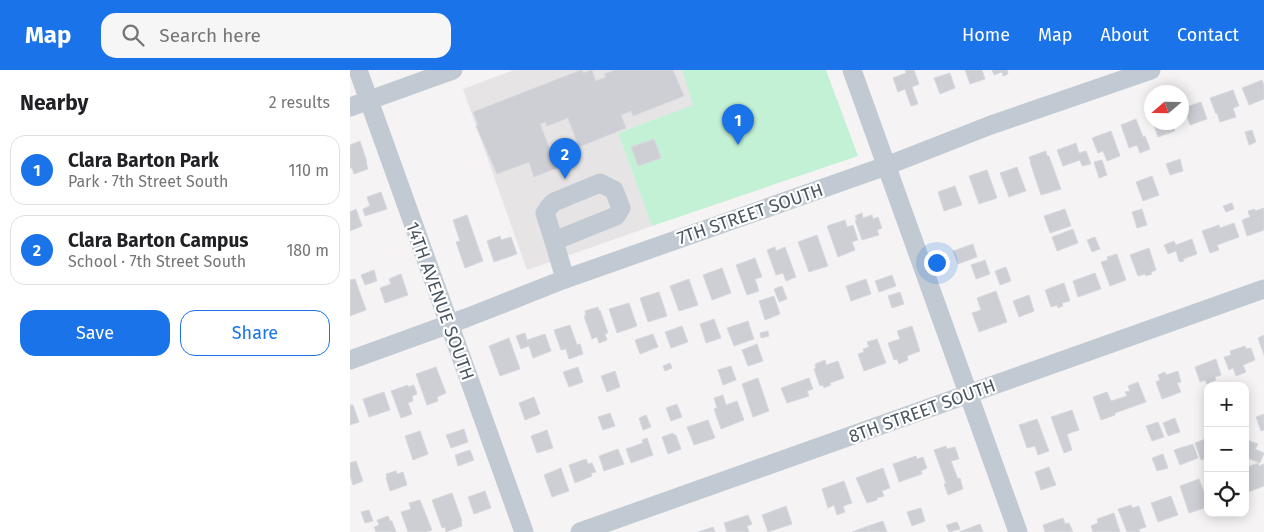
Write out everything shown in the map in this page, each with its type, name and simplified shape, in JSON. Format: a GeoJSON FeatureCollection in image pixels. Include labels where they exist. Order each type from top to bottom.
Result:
{"type":"FeatureCollection","features":[{"type":"Feature","properties":{"kind":"street","name":"14TH AVENUE SOUTH"},"geometry":{"type":"LineString","coordinates":[[358,70],[524,532]]}},
{"type":"Feature","properties":{"kind":"street"},"geometry":{"type":"LineString","coordinates":[[350,107],[452,70]]}},
{"type":"Feature","properties":{"kind":"street"},"geometry":{"type":"LineString","coordinates":[[852,70],[1018,532]]}},
{"type":"Feature","properties":{"kind":"street","name":"7TH STREET SOUTH"},"geometry":{"type":"LineString","coordinates":[[350,360],[565,279],[886,166],[991,125],[1151,70]]}},
{"type":"Feature","properties":{"kind":"street"},"geometry":{"type":"LineString","coordinates":[[554,241],[565,279]]}},
{"type":"Feature","properties":{"kind":"street","name":"8TH STREET SOUTH"},"geometry":{"type":"LineString","coordinates":[[580,532],[1264,289]]}},
{"type":"Feature","properties":{"kind":"shaded area"},"geometry":{"type":"Polygon","coordinates":[[[514,70],[682,70],[694,105],[618,133],[652,226],[527,270],[463,89],[514,70]]]}},
{"type":"Feature","properties":{"kind":"green space"},"geometry":{"type":"Polygon","coordinates":[[[682,70],[826,70],[858,156],[652,226],[618,133],[693,105],[682,70]]]}},
{"type":"Feature","properties":{"kind":"building"},"geometry":{"type":"Polygon","coordinates":[[[582,70],[583,73],[592,70],[596,81],[606,77],[604,74],[615,70],[673,70],[684,96],[633,116],[631,111],[621,115],[626,128],[579,147],[568,118],[547,126],[545,122],[540,124],[557,168],[534,177],[529,162],[497,174],[476,126],[478,125],[473,112],[582,70]]]}},
{"type":"Feature","properties":{"kind":"building"},"geometry":{"type":"Polygon","coordinates":[[[905,70],[914,70],[919,84],[912,87],[918,104],[911,106],[905,89],[898,92],[893,78],[906,73],[905,70]]]}},
{"type":"Feature","properties":{"kind":"building"},"geometry":{"type":"Polygon","coordinates":[[[965,70],[982,70],[985,79],[970,84],[965,70]]]}},
{"type":"Feature","properties":{"kind":"building"},"geometry":{"type":"Polygon","coordinates":[[[992,70],[1007,70],[1008,74],[1003,76],[1002,72],[994,75],[992,70]]]}},
{"type":"Feature","properties":{"kind":"building"},"geometry":{"type":"Polygon","coordinates":[[[950,73],[955,88],[940,94],[934,78],[950,73]]]}},
{"type":"Feature","properties":{"kind":"building"},"geometry":{"type":"Polygon","coordinates":[[[1262,80],[1264,99],[1249,105],[1242,88],[1262,80]]]}},
{"type":"Feature","properties":{"kind":"building"},"geometry":{"type":"Polygon","coordinates":[[[1233,90],[1239,106],[1233,108],[1236,117],[1220,122],[1210,98],[1233,90]]]}},
{"type":"Feature","properties":{"kind":"building"},"geometry":{"type":"Polygon","coordinates":[[[1201,102],[1207,119],[1190,125],[1189,106],[1201,102]]]}},
{"type":"Feature","properties":{"kind":"building"},"geometry":{"type":"Polygon","coordinates":[[[1136,119],[1150,149],[1140,153],[1137,145],[1129,148],[1121,125],[1136,119]]]}},
{"type":"Feature","properties":{"kind":"building"},"geometry":{"type":"Polygon","coordinates":[[[1156,130],[1175,130],[1175,131],[1158,137],[1156,130]]]}},
{"type":"Feature","properties":{"kind":"building"},"geometry":{"type":"Polygon","coordinates":[[[1252,130],[1256,142],[1249,145],[1245,132],[1252,130]]]}},
{"type":"Feature","properties":{"kind":"building"},"geometry":{"type":"Polygon","coordinates":[[[1111,131],[1120,156],[1107,161],[1103,151],[1098,153],[1092,138],[1111,131]]]}},
{"type":"Feature","properties":{"kind":"building"},"geometry":{"type":"Polygon","coordinates":[[[654,139],[661,158],[638,166],[631,147],[654,139]]]}},
{"type":"Feature","properties":{"kind":"building"},"geometry":{"type":"Polygon","coordinates":[[[360,141],[368,169],[354,174],[352,168],[350,168],[350,145],[360,141]]]}},
{"type":"Feature","properties":{"kind":"building"},"geometry":{"type":"Polygon","coordinates":[[[1076,143],[1079,153],[1086,151],[1091,164],[1082,166],[1080,160],[1063,166],[1057,150],[1076,143]]]}},
{"type":"Feature","properties":{"kind":"building"},"geometry":{"type":"Polygon","coordinates":[[[1046,151],[1061,189],[1041,195],[1029,157],[1046,151]]]}},
{"type":"Feature","properties":{"kind":"building"},"geometry":{"type":"Polygon","coordinates":[[[1180,159],[1183,171],[1170,175],[1166,164],[1180,159]]]}},
{"type":"Feature","properties":{"kind":"building"},"geometry":{"type":"Polygon","coordinates":[[[1102,160],[1107,175],[1099,178],[1094,162],[1102,160]]]}},
{"type":"Feature","properties":{"kind":"building"},"geometry":{"type":"Polygon","coordinates":[[[1017,167],[1026,191],[1009,197],[1000,173],[1017,167]]]}},
{"type":"Feature","properties":{"kind":"building"},"geometry":{"type":"Polygon","coordinates":[[[987,170],[997,198],[979,204],[969,176],[987,170]]]}},
{"type":"Feature","properties":{"kind":"building"},"geometry":{"type":"Polygon","coordinates":[[[1152,176],[1159,195],[1143,201],[1136,182],[1152,176]]]}},
{"type":"Feature","properties":{"kind":"building"},"geometry":{"type":"Polygon","coordinates":[[[955,186],[962,205],[944,211],[938,192],[955,186]]]}},
{"type":"Feature","properties":{"kind":"building"},"geometry":{"type":"Polygon","coordinates":[[[381,192],[387,209],[365,216],[363,209],[370,206],[367,197],[381,192]]]}},
{"type":"Feature","properties":{"kind":"building"},"geometry":{"type":"Polygon","coordinates":[[[1232,203],[1234,209],[1226,212],[1223,206],[1232,203]]]}},
{"type":"Feature","properties":{"kind":"building"},"geometry":{"type":"Polygon","coordinates":[[[1264,208],[1264,230],[1247,236],[1242,220],[1250,217],[1248,211],[1264,208]]]}},
{"type":"Feature","properties":{"kind":"building"},"geometry":{"type":"Polygon","coordinates":[[[356,209],[362,226],[350,231],[350,212],[356,209]]]}},
{"type":"Feature","properties":{"kind":"building"},"geometry":{"type":"Polygon","coordinates":[[[1065,209],[1071,226],[1050,233],[1044,216],[1065,209]]]}},
{"type":"Feature","properties":{"kind":"building"},"geometry":{"type":"Polygon","coordinates":[[[1142,209],[1147,225],[1137,228],[1132,212],[1142,209]]]}},
{"type":"Feature","properties":{"kind":"building"},"geometry":{"type":"Polygon","coordinates":[[[862,213],[863,218],[872,215],[873,219],[878,217],[882,228],[877,230],[879,235],[862,240],[855,216],[862,213]]]}},
{"type":"Feature","properties":{"kind":"building"},"geometry":{"type":"Polygon","coordinates":[[[467,215],[483,261],[465,268],[456,242],[460,241],[453,220],[467,215]]]}},
{"type":"Feature","properties":{"kind":"building"},"geometry":{"type":"Polygon","coordinates":[[[845,220],[847,227],[853,225],[858,240],[852,242],[855,250],[838,257],[827,226],[845,220]]]}},
{"type":"Feature","properties":{"kind":"building"},"geometry":{"type":"Polygon","coordinates":[[[1234,223],[1239,237],[1217,245],[1219,250],[1210,253],[1202,231],[1219,225],[1220,228],[1234,223]]]}},
{"type":"Feature","properties":{"kind":"building"},"geometry":{"type":"Polygon","coordinates":[[[1073,229],[1078,243],[1057,251],[1052,237],[1073,229]]]}},
{"type":"Feature","properties":{"kind":"building"},"geometry":{"type":"Polygon","coordinates":[[[817,235],[828,266],[809,272],[798,242],[817,235]]]}},
{"type":"Feature","properties":{"kind":"building"},"geometry":{"type":"Polygon","coordinates":[[[500,236],[501,240],[511,237],[517,254],[494,262],[487,241],[500,236]]]}},
{"type":"Feature","properties":{"kind":"building"},"geometry":{"type":"Polygon","coordinates":[[[1095,237],[1100,249],[1092,252],[1087,240],[1095,237]]]}},
{"type":"Feature","properties":{"kind":"building"},"geometry":{"type":"Polygon","coordinates":[[[1192,239],[1197,254],[1183,259],[1184,261],[1181,262],[1176,251],[1168,254],[1164,245],[1174,241],[1176,245],[1192,239]]]}},
{"type":"Feature","properties":{"kind":"building"},"geometry":{"type":"Polygon","coordinates":[[[973,244],[977,257],[958,264],[953,251],[973,244]]]}},
{"type":"Feature","properties":{"kind":"building"},"geometry":{"type":"Polygon","coordinates":[[[775,247],[776,251],[785,247],[796,277],[786,281],[783,273],[776,275],[767,250],[775,247]]]}},
{"type":"Feature","properties":{"kind":"building"},"geometry":{"type":"Polygon","coordinates":[[[1149,248],[1156,270],[1146,276],[1145,274],[1138,276],[1130,255],[1149,248]]]}},
{"type":"Feature","properties":{"kind":"building"},"geometry":{"type":"Polygon","coordinates":[[[1117,254],[1126,280],[1110,286],[1101,262],[1108,260],[1107,257],[1117,254]]]}},
{"type":"Feature","properties":{"kind":"building"},"geometry":{"type":"Polygon","coordinates":[[[755,258],[762,277],[755,279],[759,291],[747,295],[736,265],[755,258]]]}},
{"type":"Feature","properties":{"kind":"building"},"geometry":{"type":"Polygon","coordinates":[[[985,260],[990,274],[976,279],[971,265],[985,260]]]}},
{"type":"Feature","properties":{"kind":"building"},"geometry":{"type":"Polygon","coordinates":[[[1006,267],[1011,281],[1000,285],[995,271],[1006,267]]]}},
{"type":"Feature","properties":{"kind":"building"},"geometry":{"type":"Polygon","coordinates":[[[722,268],[731,293],[712,300],[703,275],[722,268]]]}},
{"type":"Feature","properties":{"kind":"building"},"geometry":{"type":"Polygon","coordinates":[[[374,270],[377,281],[365,285],[361,275],[374,270]]]}},
{"type":"Feature","properties":{"kind":"building"},"geometry":{"type":"Polygon","coordinates":[[[1095,273],[1101,289],[1078,297],[1073,281],[1095,273]]]}},
{"type":"Feature","properties":{"kind":"building"},"geometry":{"type":"Polygon","coordinates":[[[401,274],[408,295],[385,303],[380,288],[391,284],[389,279],[401,274]]]}},
{"type":"Feature","properties":{"kind":"building"},"geometry":{"type":"Polygon","coordinates":[[[892,275],[896,286],[879,292],[875,281],[892,275]]]}},
{"type":"Feature","properties":{"kind":"building"},"geometry":{"type":"Polygon","coordinates":[[[355,279],[366,310],[350,316],[350,280],[355,279]]]}},
{"type":"Feature","properties":{"kind":"building"},"geometry":{"type":"Polygon","coordinates":[[[689,279],[698,305],[679,311],[670,286],[689,279]]]}},
{"type":"Feature","properties":{"kind":"building"},"geometry":{"type":"Polygon","coordinates":[[[866,279],[871,294],[851,301],[846,286],[866,279]]]}},
{"type":"Feature","properties":{"kind":"building"},"geometry":{"type":"Polygon","coordinates":[[[1064,283],[1070,301],[1062,303],[1063,306],[1058,308],[1057,305],[1051,307],[1045,290],[1064,283]]]}},
{"type":"Feature","properties":{"kind":"building"},"geometry":{"type":"Polygon","coordinates":[[[782,286],[787,299],[779,302],[774,289],[782,286]]]}},
{"type":"Feature","properties":{"kind":"building"},"geometry":{"type":"Polygon","coordinates":[[[996,291],[1007,322],[979,332],[972,313],[981,310],[977,298],[996,291]]]}},
{"type":"Feature","properties":{"kind":"building"},"geometry":{"type":"Polygon","coordinates":[[[659,292],[667,316],[648,322],[640,298],[659,292]]]}},
{"type":"Feature","properties":{"kind":"building"},"geometry":{"type":"Polygon","coordinates":[[[900,292],[904,304],[892,308],[888,296],[900,292]]]}},
{"type":"Feature","properties":{"kind":"building"},"geometry":{"type":"Polygon","coordinates":[[[1029,295],[1034,311],[1019,317],[1013,301],[1029,295]]]}},
{"type":"Feature","properties":{"kind":"building"},"geometry":{"type":"Polygon","coordinates":[[[774,296],[780,314],[765,320],[759,301],[774,296]]]}},
{"type":"Feature","properties":{"kind":"building"},"geometry":{"type":"Polygon","coordinates":[[[629,303],[637,326],[617,333],[609,309],[629,303]]]}},
{"type":"Feature","properties":{"kind":"building"},"geometry":{"type":"Polygon","coordinates":[[[598,307],[608,333],[605,334],[607,340],[599,343],[597,337],[592,339],[584,316],[586,316],[585,311],[598,307]]]}},
{"type":"Feature","properties":{"kind":"building"},"geometry":{"type":"Polygon","coordinates":[[[714,319],[721,338],[706,343],[700,324],[714,319]]]}},
{"type":"Feature","properties":{"kind":"building"},"geometry":{"type":"Polygon","coordinates":[[[748,321],[754,339],[734,346],[727,328],[748,321]]]}},
{"type":"Feature","properties":{"kind":"building"},"geometry":{"type":"Polygon","coordinates":[[[570,325],[577,345],[580,344],[583,354],[569,359],[566,349],[561,350],[554,330],[570,325]]]}},
{"type":"Feature","properties":{"kind":"building"},"geometry":{"type":"Polygon","coordinates":[[[682,326],[688,342],[671,348],[665,332],[682,326]]]}},
{"type":"Feature","properties":{"kind":"building"},"geometry":{"type":"Polygon","coordinates":[[[912,326],[920,351],[907,356],[908,360],[899,364],[897,359],[894,360],[888,343],[900,339],[897,331],[912,326]]]}},
{"type":"Feature","properties":{"kind":"building"},"geometry":{"type":"Polygon","coordinates":[[[768,331],[769,336],[761,338],[760,333],[768,331]]]}},
{"type":"Feature","properties":{"kind":"building"},"geometry":{"type":"Polygon","coordinates":[[[525,333],[527,340],[545,334],[551,351],[533,358],[529,346],[521,349],[516,336],[525,333]]]}},
{"type":"Feature","properties":{"kind":"building"},"geometry":{"type":"Polygon","coordinates":[[[653,334],[658,347],[640,354],[635,340],[653,334]]]}},
{"type":"Feature","properties":{"kind":"building"},"geometry":{"type":"Polygon","coordinates":[[[1264,335],[1264,355],[1258,338],[1264,335]]]}},
{"type":"Feature","properties":{"kind":"building"},"geometry":{"type":"Polygon","coordinates":[[[509,338],[520,369],[500,376],[489,346],[509,338]]]}},
{"type":"Feature","properties":{"kind":"building"},"geometry":{"type":"Polygon","coordinates":[[[877,339],[886,363],[864,371],[858,354],[864,352],[863,349],[869,347],[867,342],[877,339]]]}},
{"type":"Feature","properties":{"kind":"building"},"geometry":{"type":"Polygon","coordinates":[[[757,344],[763,361],[748,366],[742,350],[757,344]]]}},
{"type":"Feature","properties":{"kind":"building"},"geometry":{"type":"Polygon","coordinates":[[[1245,346],[1246,349],[1251,348],[1255,360],[1243,365],[1246,372],[1236,376],[1233,368],[1229,370],[1224,357],[1231,355],[1230,351],[1245,346]]]}},
{"type":"Feature","properties":{"kind":"building"},"geometry":{"type":"Polygon","coordinates":[[[1216,359],[1221,375],[1215,377],[1216,380],[1212,382],[1206,382],[1205,380],[1200,382],[1195,367],[1216,359]]]}},
{"type":"Feature","properties":{"kind":"building"},"geometry":{"type":"Polygon","coordinates":[[[825,360],[826,365],[838,361],[844,378],[830,383],[831,385],[824,388],[823,385],[820,386],[814,369],[816,368],[815,364],[825,360]]]}},
{"type":"Feature","properties":{"kind":"building"},"geometry":{"type":"Polygon","coordinates":[[[670,363],[672,368],[665,371],[663,366],[670,363]]]}},
{"type":"Feature","properties":{"kind":"building"},"geometry":{"type":"Polygon","coordinates":[[[731,366],[736,380],[723,385],[718,370],[731,366]]]}},
{"type":"Feature","properties":{"kind":"building"},"geometry":{"type":"Polygon","coordinates":[[[436,367],[446,393],[437,397],[438,401],[427,405],[416,374],[436,367]]]}},
{"type":"Feature","properties":{"kind":"building"},"geometry":{"type":"Polygon","coordinates":[[[578,367],[583,382],[569,387],[563,372],[578,367]]]}},
{"type":"Feature","properties":{"kind":"building"},"geometry":{"type":"Polygon","coordinates":[[[615,371],[620,387],[607,392],[601,376],[615,371]]]}},
{"type":"Feature","properties":{"kind":"building"},"geometry":{"type":"Polygon","coordinates":[[[1178,371],[1181,382],[1177,383],[1181,392],[1162,399],[1156,382],[1160,380],[1158,375],[1165,372],[1166,375],[1178,371]]]}},
{"type":"Feature","properties":{"kind":"building"},"geometry":{"type":"Polygon","coordinates":[[[758,378],[769,411],[753,417],[742,384],[758,378]]]}},
{"type":"Feature","properties":{"kind":"building"},"geometry":{"type":"Polygon","coordinates":[[[809,378],[813,389],[807,391],[809,396],[787,403],[781,388],[809,378]]]}},
{"type":"Feature","properties":{"kind":"building"},"geometry":{"type":"Polygon","coordinates":[[[1138,382],[1146,402],[1101,420],[1093,397],[1107,392],[1111,401],[1127,396],[1125,392],[1130,391],[1128,386],[1138,382]]]}},
{"type":"Feature","properties":{"kind":"building"},"geometry":{"type":"Polygon","coordinates":[[[408,385],[408,387],[414,385],[417,394],[412,396],[413,401],[408,403],[412,414],[401,418],[391,391],[408,385]]]}},
{"type":"Feature","properties":{"kind":"building"},"geometry":{"type":"Polygon","coordinates":[[[384,392],[390,410],[369,417],[363,399],[384,392]]]}},
{"type":"Feature","properties":{"kind":"building"},"geometry":{"type":"Polygon","coordinates":[[[723,395],[726,405],[737,401],[744,420],[721,429],[714,409],[717,408],[714,398],[723,395]]]}},
{"type":"Feature","properties":{"kind":"building"},"geometry":{"type":"Polygon","coordinates":[[[534,397],[540,414],[525,420],[519,403],[534,397]]]}},
{"type":"Feature","properties":{"kind":"building"},"geometry":{"type":"Polygon","coordinates":[[[677,404],[682,417],[671,421],[666,408],[677,404]]]}},
{"type":"Feature","properties":{"kind":"building"},"geometry":{"type":"Polygon","coordinates":[[[350,405],[353,405],[359,422],[350,425],[350,405]]]}},
{"type":"Feature","properties":{"kind":"building"},"geometry":{"type":"Polygon","coordinates":[[[1072,410],[1079,430],[1067,434],[1072,450],[1064,453],[1051,417],[1072,410]]]}},
{"type":"Feature","properties":{"kind":"building"},"geometry":{"type":"Polygon","coordinates":[[[610,413],[615,426],[603,430],[598,417],[610,413]]]}},
{"type":"Feature","properties":{"kind":"building"},"geometry":{"type":"Polygon","coordinates":[[[1264,414],[1264,430],[1261,431],[1256,417],[1264,414]]]}},
{"type":"Feature","properties":{"kind":"building"},"geometry":{"type":"Polygon","coordinates":[[[646,415],[651,427],[643,430],[639,418],[646,415]]]}},
{"type":"Feature","properties":{"kind":"building"},"geometry":{"type":"Polygon","coordinates":[[[1175,418],[1180,432],[1168,436],[1163,423],[1175,418]]]}},
{"type":"Feature","properties":{"kind":"building"},"geometry":{"type":"Polygon","coordinates":[[[1037,419],[1049,451],[1038,455],[1035,446],[1027,448],[1019,425],[1037,419]]]}},
{"type":"Feature","properties":{"kind":"building"},"geometry":{"type":"Polygon","coordinates":[[[708,420],[715,438],[694,445],[687,427],[708,420]]]}},
{"type":"Feature","properties":{"kind":"building"},"geometry":{"type":"Polygon","coordinates":[[[1158,422],[1164,437],[1152,441],[1146,426],[1158,422]]]}},
{"type":"Feature","properties":{"kind":"building"},"geometry":{"type":"Polygon","coordinates":[[[464,429],[468,442],[451,448],[446,435],[464,429]]]}},
{"type":"Feature","properties":{"kind":"building"},"geometry":{"type":"Polygon","coordinates":[[[547,430],[553,448],[537,453],[531,436],[547,430]]]}},
{"type":"Feature","properties":{"kind":"building"},"geometry":{"type":"Polygon","coordinates":[[[420,431],[428,454],[413,460],[405,436],[420,431]]]}},
{"type":"Feature","properties":{"kind":"building"},"geometry":{"type":"Polygon","coordinates":[[[673,433],[676,435],[681,449],[668,454],[662,437],[673,433]]]}},
{"type":"Feature","properties":{"kind":"building"},"geometry":{"type":"Polygon","coordinates":[[[647,438],[653,455],[631,463],[626,449],[643,443],[642,440],[647,438]]]}},
{"type":"Feature","properties":{"kind":"building"},"geometry":{"type":"Polygon","coordinates":[[[1204,440],[1204,459],[1201,460],[1195,443],[1204,440]]]}},
{"type":"Feature","properties":{"kind":"building"},"geometry":{"type":"Polygon","coordinates":[[[1249,441],[1258,444],[1255,449],[1264,453],[1260,463],[1249,459],[1249,441]]]}},
{"type":"Feature","properties":{"kind":"building"},"geometry":{"type":"Polygon","coordinates":[[[1193,444],[1198,458],[1180,465],[1174,450],[1193,444]]]}},
{"type":"Feature","properties":{"kind":"building"},"geometry":{"type":"Polygon","coordinates":[[[946,446],[947,449],[955,447],[959,459],[951,461],[958,479],[960,478],[963,489],[948,495],[944,484],[946,483],[934,450],[946,446]]]}},
{"type":"Feature","properties":{"kind":"building"},"geometry":{"type":"Polygon","coordinates":[[[618,449],[624,464],[604,471],[599,456],[618,449]]]}},
{"type":"Feature","properties":{"kind":"building"},"geometry":{"type":"Polygon","coordinates":[[[470,450],[474,460],[458,466],[455,455],[470,450]]]}},
{"type":"Feature","properties":{"kind":"building"},"geometry":{"type":"Polygon","coordinates":[[[1163,454],[1168,468],[1157,471],[1152,458],[1163,454]]]}},
{"type":"Feature","properties":{"kind":"building"},"geometry":{"type":"Polygon","coordinates":[[[916,456],[917,459],[923,457],[927,468],[921,471],[922,474],[899,482],[893,464],[916,456]]]}},
{"type":"Feature","properties":{"kind":"building"},"geometry":{"type":"Polygon","coordinates":[[[586,459],[588,464],[592,463],[596,472],[591,473],[592,476],[575,483],[569,465],[586,459]]]}},
{"type":"Feature","properties":{"kind":"building"},"geometry":{"type":"Polygon","coordinates":[[[356,461],[363,481],[353,485],[350,475],[350,463],[356,461]]]}},
{"type":"Feature","properties":{"kind":"building"},"geometry":{"type":"Polygon","coordinates":[[[1258,463],[1259,466],[1264,464],[1264,486],[1249,492],[1249,472],[1249,466],[1258,463]]]}},
{"type":"Feature","properties":{"kind":"building"},"geometry":{"type":"Polygon","coordinates":[[[1049,467],[1056,485],[1041,490],[1035,472],[1049,467]]]}},
{"type":"Feature","properties":{"kind":"building"},"geometry":{"type":"Polygon","coordinates":[[[561,468],[569,491],[552,497],[544,475],[561,468]]]}},
{"type":"Feature","properties":{"kind":"building"},"geometry":{"type":"Polygon","coordinates":[[[883,468],[890,488],[882,491],[884,496],[867,503],[856,478],[883,468]]]}},
{"type":"Feature","properties":{"kind":"building"},"geometry":{"type":"Polygon","coordinates":[[[396,471],[397,474],[403,472],[407,485],[390,491],[386,474],[396,471]]]}},
{"type":"Feature","properties":{"kind":"building"},"geometry":{"type":"Polygon","coordinates":[[[1199,479],[1204,492],[1204,508],[1189,513],[1180,486],[1199,479]]]}},
{"type":"Feature","properties":{"kind":"building"},"geometry":{"type":"Polygon","coordinates":[[[844,481],[852,503],[843,506],[845,512],[837,515],[834,505],[828,508],[822,489],[844,481]]]}},
{"type":"Feature","properties":{"kind":"building"},"geometry":{"type":"Polygon","coordinates":[[[485,491],[491,508],[474,514],[468,497],[485,491]]]}},
{"type":"Feature","properties":{"kind":"building"},"geometry":{"type":"Polygon","coordinates":[[[452,493],[462,526],[446,532],[445,527],[442,528],[432,500],[452,493]]]}},
{"type":"Feature","properties":{"kind":"building"},"geometry":{"type":"Polygon","coordinates":[[[1171,496],[1178,515],[1158,522],[1151,503],[1171,496]]]}},
{"type":"Feature","properties":{"kind":"building"},"geometry":{"type":"Polygon","coordinates":[[[420,500],[432,530],[408,532],[401,512],[411,509],[409,503],[420,500]]]}},
{"type":"Feature","properties":{"kind":"building"},"geometry":{"type":"Polygon","coordinates":[[[1131,505],[1132,508],[1139,506],[1146,527],[1139,529],[1140,532],[1127,532],[1118,509],[1131,505]]]}},
{"type":"Feature","properties":{"kind":"building"},"geometry":{"type":"Polygon","coordinates":[[[786,506],[792,524],[768,532],[762,515],[786,506]]]}},
{"type":"Feature","properties":{"kind":"building"},"geometry":{"type":"Polygon","coordinates":[[[921,508],[925,521],[912,526],[907,512],[921,508]]]}},
{"type":"Feature","properties":{"kind":"building"},"geometry":{"type":"Polygon","coordinates":[[[369,510],[373,521],[365,523],[361,512],[369,510]]]}},
{"type":"Feature","properties":{"kind":"building"},"geometry":{"type":"Polygon","coordinates":[[[1114,513],[1120,532],[1093,532],[1091,526],[1098,523],[1097,519],[1114,513]]]}},
{"type":"Feature","properties":{"kind":"building"},"geometry":{"type":"Polygon","coordinates":[[[748,515],[752,524],[747,526],[749,532],[727,532],[724,523],[748,515]]]}},
{"type":"Feature","properties":{"kind":"building"},"geometry":{"type":"Polygon","coordinates":[[[388,516],[396,532],[376,532],[374,527],[379,525],[377,520],[388,516]]]}},
{"type":"Feature","properties":{"kind":"building"},"geometry":{"type":"Polygon","coordinates":[[[1063,518],[1065,524],[1069,523],[1073,532],[1045,532],[1043,525],[1063,518]]]}},
{"type":"Feature","properties":{"kind":"building"},"geometry":{"type":"Polygon","coordinates":[[[883,521],[887,532],[870,532],[868,526],[883,521]]]}},
{"type":"Feature","properties":{"kind":"building"},"geometry":{"type":"Polygon","coordinates":[[[957,522],[960,529],[949,532],[946,525],[957,522]]]}},
{"type":"Feature","properties":{"kind":"building"},"geometry":{"type":"Polygon","coordinates":[[[980,524],[983,532],[959,532],[980,524]]]}},
{"type":"Feature","properties":{"kind":"building"},"geometry":{"type":"Polygon","coordinates":[[[868,526],[870,532],[852,532],[868,526]]]}},
{"type":"Feature","properties":{"kind":"building"},"geometry":{"type":"Polygon","coordinates":[[[713,527],[715,532],[698,532],[713,527]]]}},
{"type":"Feature","properties":{"kind":"place","name":"Clara Barton Park"},"geometry":{"type":"Point","coordinates":[738,145]}},
{"type":"Feature","properties":{"kind":"place","name":"Clara Barton Campus"},"geometry":{"type":"Point","coordinates":[565,179]}}]}
